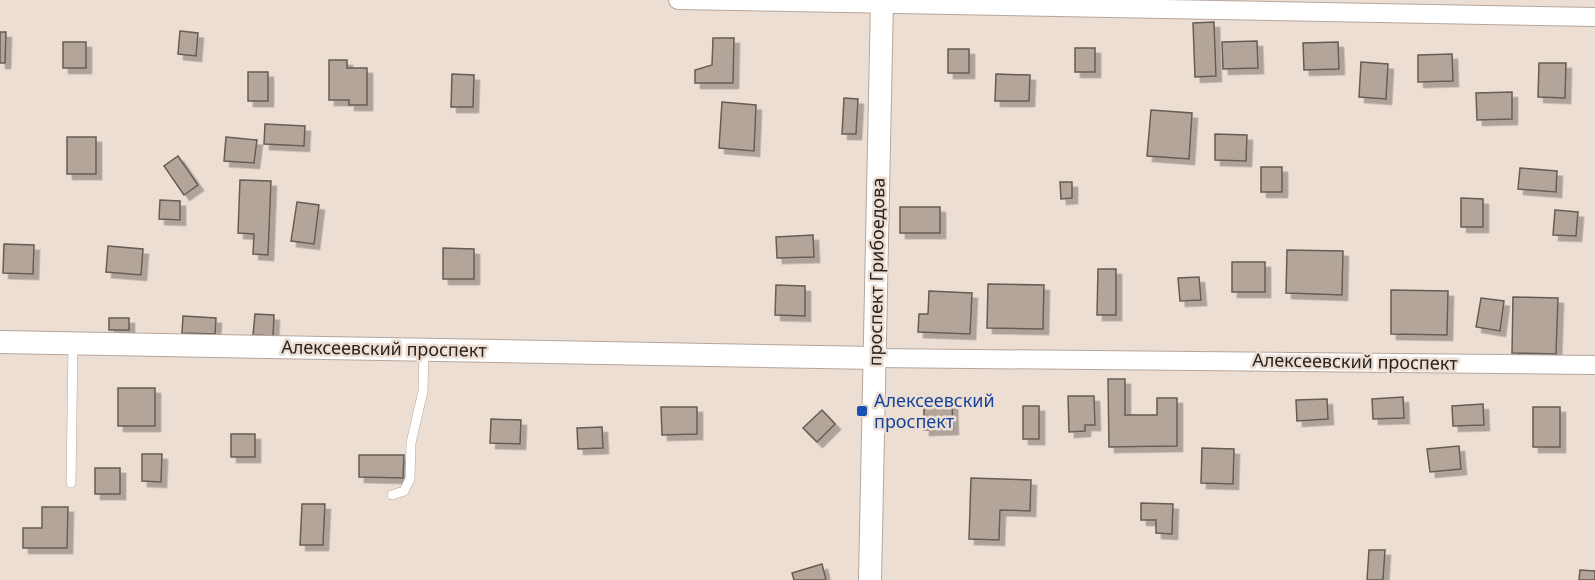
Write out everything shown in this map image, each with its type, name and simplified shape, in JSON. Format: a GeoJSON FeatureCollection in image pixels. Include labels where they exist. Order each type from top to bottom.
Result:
{"type":"FeatureCollection","features":[{"type":"Feature","properties":{"kind":"street"},"geometry":{"type":"LineString","coordinates":[[678,0],[1595,17]]}},
{"type":"Feature","properties":{"kind":"street","name":"проспект Грибоедова"},"geometry":{"type":"LineString","coordinates":[[870,580],[882,2]]}},
{"type":"Feature","properties":{"kind":"street","name":"Алексеевский проспект"},"geometry":{"type":"LineString","coordinates":[[0,342],[875,358],[1595,364]]}},
{"type":"Feature","properties":{"kind":"lane"},"geometry":{"type":"LineString","coordinates":[[71,483],[73,344]]}},
{"type":"Feature","properties":{"kind":"lane"},"geometry":{"type":"LineString","coordinates":[[392,495],[404,491],[410,480],[411,443],[423,391],[424,350]]}},
{"type":"Feature","properties":{"kind":"building"},"geometry":{"type":"Polygon","coordinates":[[[1214,22],[1216,76],[1195,77],[1193,23],[1214,22]]]}},
{"type":"Feature","properties":{"kind":"building"},"geometry":{"type":"Polygon","coordinates":[[[180,31],[198,33],[196,56],[178,54],[180,31]]]}},
{"type":"Feature","properties":{"kind":"building"},"geometry":{"type":"Polygon","coordinates":[[[0,32],[6,32],[5,63],[0,63],[0,32]]]}},
{"type":"Feature","properties":{"kind":"building"},"geometry":{"type":"Polygon","coordinates":[[[713,38],[734,38],[733,83],[695,83],[695,70],[712,65],[713,38]]]}},
{"type":"Feature","properties":{"kind":"building"},"geometry":{"type":"Polygon","coordinates":[[[1257,41],[1258,68],[1223,69],[1222,42],[1257,41]]]}},
{"type":"Feature","properties":{"kind":"building"},"geometry":{"type":"Polygon","coordinates":[[[63,42],[86,42],[86,68],[63,68],[63,42]]]}},
{"type":"Feature","properties":{"kind":"building"},"geometry":{"type":"Polygon","coordinates":[[[1338,42],[1339,69],[1304,70],[1303,43],[1338,42]]]}},
{"type":"Feature","properties":{"kind":"building"},"geometry":{"type":"Polygon","coordinates":[[[1075,48],[1095,48],[1095,72],[1075,72],[1075,48]]]}},
{"type":"Feature","properties":{"kind":"building"},"geometry":{"type":"Polygon","coordinates":[[[948,49],[969,49],[969,73],[948,73],[948,49]]]}},
{"type":"Feature","properties":{"kind":"building"},"geometry":{"type":"Polygon","coordinates":[[[1452,54],[1453,81],[1418,82],[1418,55],[1452,54]]]}},
{"type":"Feature","properties":{"kind":"building"},"geometry":{"type":"Polygon","coordinates":[[[329,60],[347,60],[347,68],[367,68],[367,105],[349,105],[349,100],[329,100],[329,60]]]}},
{"type":"Feature","properties":{"kind":"building"},"geometry":{"type":"Polygon","coordinates":[[[1361,62],[1388,64],[1386,99],[1359,97],[1361,62]]]}},
{"type":"Feature","properties":{"kind":"building"},"geometry":{"type":"Polygon","coordinates":[[[1539,63],[1566,63],[1565,98],[1538,97],[1539,63]]]}},
{"type":"Feature","properties":{"kind":"building"},"geometry":{"type":"Polygon","coordinates":[[[248,72],[268,72],[268,101],[248,101],[248,72]]]}},
{"type":"Feature","properties":{"kind":"building"},"geometry":{"type":"Polygon","coordinates":[[[452,74],[474,75],[473,107],[451,107],[452,74]]]}},
{"type":"Feature","properties":{"kind":"building"},"geometry":{"type":"Polygon","coordinates":[[[996,74],[1030,75],[1029,101],[995,101],[996,74]]]}},
{"type":"Feature","properties":{"kind":"building"},"geometry":{"type":"Polygon","coordinates":[[[1512,92],[1512,119],[1477,120],[1476,93],[1512,92]]]}},
{"type":"Feature","properties":{"kind":"building"},"geometry":{"type":"Polygon","coordinates":[[[844,98],[858,99],[856,134],[842,134],[844,98]]]}},
{"type":"Feature","properties":{"kind":"building"},"geometry":{"type":"Polygon","coordinates":[[[722,102],[756,105],[754,151],[719,148],[722,102]]]}},
{"type":"Feature","properties":{"kind":"building"},"geometry":{"type":"Polygon","coordinates":[[[1151,110],[1192,113],[1189,159],[1147,156],[1151,110]]]}},
{"type":"Feature","properties":{"kind":"building"},"geometry":{"type":"Polygon","coordinates":[[[265,124],[305,126],[304,146],[264,144],[265,124]]]}},
{"type":"Feature","properties":{"kind":"building"},"geometry":{"type":"Polygon","coordinates":[[[1215,134],[1247,135],[1246,161],[1215,160],[1215,134]]]}},
{"type":"Feature","properties":{"kind":"building"},"geometry":{"type":"Polygon","coordinates":[[[67,137],[96,137],[96,174],[67,174],[67,137]]]}},
{"type":"Feature","properties":{"kind":"building"},"geometry":{"type":"Polygon","coordinates":[[[226,137],[257,140],[254,163],[224,161],[226,137]]]}},
{"type":"Feature","properties":{"kind":"building"},"geometry":{"type":"Polygon","coordinates":[[[178,156],[198,185],[184,195],[164,166],[178,156]]]}},
{"type":"Feature","properties":{"kind":"building"},"geometry":{"type":"Polygon","coordinates":[[[1261,167],[1282,167],[1282,192],[1261,192],[1261,167]]]}},
{"type":"Feature","properties":{"kind":"building"},"geometry":{"type":"Polygon","coordinates":[[[1520,168],[1557,171],[1556,192],[1518,189],[1520,168]]]}},
{"type":"Feature","properties":{"kind":"building"},"geometry":{"type":"Polygon","coordinates":[[[240,180],[271,181],[268,255],[253,254],[254,234],[238,233],[240,180]]]}},
{"type":"Feature","properties":{"kind":"building"},"geometry":{"type":"Polygon","coordinates":[[[1060,182],[1072,182],[1072,198],[1061,199],[1060,182]]]}},
{"type":"Feature","properties":{"kind":"building"},"geometry":{"type":"Polygon","coordinates":[[[1461,198],[1483,199],[1483,227],[1461,227],[1461,198]]]}},
{"type":"Feature","properties":{"kind":"building"},"geometry":{"type":"Polygon","coordinates":[[[160,200],[180,201],[180,220],[159,219],[160,200]]]}},
{"type":"Feature","properties":{"kind":"building"},"geometry":{"type":"Polygon","coordinates":[[[297,202],[319,205],[314,244],[291,241],[297,202]]]}},
{"type":"Feature","properties":{"kind":"building"},"geometry":{"type":"Polygon","coordinates":[[[900,207],[940,207],[940,233],[900,233],[900,207]]]}},
{"type":"Feature","properties":{"kind":"building"},"geometry":{"type":"Polygon","coordinates":[[[1555,210],[1578,212],[1576,236],[1553,235],[1555,210]]]}},
{"type":"Feature","properties":{"kind":"building"},"geometry":{"type":"Polygon","coordinates":[[[813,235],[814,257],[777,258],[776,237],[813,235]]]}},
{"type":"Feature","properties":{"kind":"building"},"geometry":{"type":"Polygon","coordinates":[[[4,244],[34,245],[33,274],[3,273],[4,244]]]}},
{"type":"Feature","properties":{"kind":"building"},"geometry":{"type":"Polygon","coordinates":[[[108,246],[143,249],[141,275],[106,272],[108,246]]]}},
{"type":"Feature","properties":{"kind":"building"},"geometry":{"type":"Polygon","coordinates":[[[443,248],[474,249],[474,279],[443,279],[443,248]]]}},
{"type":"Feature","properties":{"kind":"building"},"geometry":{"type":"Polygon","coordinates":[[[1287,250],[1343,251],[1342,295],[1286,293],[1287,250]]]}},
{"type":"Feature","properties":{"kind":"building"},"geometry":{"type":"Polygon","coordinates":[[[1232,262],[1265,262],[1265,292],[1232,292],[1232,262]]]}},
{"type":"Feature","properties":{"kind":"building"},"geometry":{"type":"Polygon","coordinates":[[[1098,269],[1116,269],[1116,315],[1097,315],[1098,269]]]}},
{"type":"Feature","properties":{"kind":"building"},"geometry":{"type":"Polygon","coordinates":[[[1199,277],[1201,300],[1180,301],[1178,278],[1199,277]]]}},
{"type":"Feature","properties":{"kind":"building"},"geometry":{"type":"Polygon","coordinates":[[[988,284],[1044,285],[1043,329],[987,328],[988,284]]]}},
{"type":"Feature","properties":{"kind":"building"},"geometry":{"type":"Polygon","coordinates":[[[776,285],[805,286],[805,316],[775,315],[776,285]]]}},
{"type":"Feature","properties":{"kind":"building"},"geometry":{"type":"Polygon","coordinates":[[[1391,290],[1448,291],[1447,335],[1391,334],[1391,290]]]}},
{"type":"Feature","properties":{"kind":"building"},"geometry":{"type":"Polygon","coordinates":[[[929,291],[972,293],[970,334],[918,332],[919,314],[928,314],[929,291]]]}},
{"type":"Feature","properties":{"kind":"building"},"geometry":{"type":"Polygon","coordinates":[[[1513,297],[1558,298],[1556,354],[1512,353],[1513,297]]]}},
{"type":"Feature","properties":{"kind":"building"},"geometry":{"type":"Polygon","coordinates":[[[1481,298],[1504,301],[1500,331],[1476,327],[1481,298]]]}},
{"type":"Feature","properties":{"kind":"building"},"geometry":{"type":"Polygon","coordinates":[[[255,314],[274,315],[273,336],[253,335],[255,314]]]}},
{"type":"Feature","properties":{"kind":"building"},"geometry":{"type":"Polygon","coordinates":[[[183,316],[216,318],[215,334],[182,333],[183,316]]]}},
{"type":"Feature","properties":{"kind":"building"},"geometry":{"type":"Polygon","coordinates":[[[109,318],[129,318],[129,330],[109,330],[109,318]]]}},
{"type":"Feature","properties":{"kind":"building"},"geometry":{"type":"Polygon","coordinates":[[[1108,379],[1125,379],[1125,415],[1157,415],[1157,398],[1177,398],[1177,446],[1109,447],[1108,379]]]}},
{"type":"Feature","properties":{"kind":"building"},"geometry":{"type":"Polygon","coordinates":[[[118,388],[155,388],[155,426],[118,426],[118,388]]]}},
{"type":"Feature","properties":{"kind":"building"},"geometry":{"type":"Polygon","coordinates":[[[1068,396],[1094,396],[1095,425],[1085,425],[1085,431],[1069,432],[1068,396]]]}},
{"type":"Feature","properties":{"kind":"building"},"geometry":{"type":"Polygon","coordinates":[[[1403,397],[1404,418],[1373,419],[1372,399],[1403,397]]]}},
{"type":"Feature","properties":{"kind":"building"},"geometry":{"type":"Polygon","coordinates":[[[1327,399],[1328,419],[1297,421],[1296,400],[1327,399]]]}},
{"type":"Feature","properties":{"kind":"building"},"geometry":{"type":"Polygon","coordinates":[[[952,403],[953,429],[924,430],[924,404],[952,403]]]}},
{"type":"Feature","properties":{"kind":"building"},"geometry":{"type":"Polygon","coordinates":[[[1483,404],[1484,425],[1453,426],[1452,406],[1483,404]]]}},
{"type":"Feature","properties":{"kind":"building"},"geometry":{"type":"Polygon","coordinates":[[[1023,406],[1039,406],[1039,439],[1023,439],[1023,406]]]}},
{"type":"Feature","properties":{"kind":"building"},"geometry":{"type":"Polygon","coordinates":[[[661,407],[697,407],[697,434],[662,435],[661,407]]]}},
{"type":"Feature","properties":{"kind":"building"},"geometry":{"type":"Polygon","coordinates":[[[1533,407],[1560,407],[1560,447],[1533,447],[1533,407]]]}},
{"type":"Feature","properties":{"kind":"building"},"geometry":{"type":"Polygon","coordinates":[[[822,410],[835,424],[817,442],[803,428],[822,410]]]}},
{"type":"Feature","properties":{"kind":"building"},"geometry":{"type":"Polygon","coordinates":[[[491,419],[521,420],[520,444],[490,443],[491,419]]]}},
{"type":"Feature","properties":{"kind":"building"},"geometry":{"type":"Polygon","coordinates":[[[602,427],[603,448],[578,449],[577,428],[602,427]]]}},
{"type":"Feature","properties":{"kind":"building"},"geometry":{"type":"Polygon","coordinates":[[[231,434],[255,434],[255,457],[231,457],[231,434]]]}},
{"type":"Feature","properties":{"kind":"building"},"geometry":{"type":"Polygon","coordinates":[[[1459,446],[1461,469],[1430,472],[1427,449],[1459,446]]]}},
{"type":"Feature","properties":{"kind":"building"},"geometry":{"type":"Polygon","coordinates":[[[1202,448],[1234,449],[1233,484],[1201,483],[1202,448]]]}},
{"type":"Feature","properties":{"kind":"building"},"geometry":{"type":"Polygon","coordinates":[[[142,454],[162,454],[161,482],[142,481],[142,454]]]}},
{"type":"Feature","properties":{"kind":"building"},"geometry":{"type":"Polygon","coordinates":[[[359,455],[404,455],[403,478],[359,477],[359,455]]]}},
{"type":"Feature","properties":{"kind":"building"},"geometry":{"type":"Polygon","coordinates":[[[95,468],[120,468],[120,494],[95,494],[95,468]]]}},
{"type":"Feature","properties":{"kind":"building"},"geometry":{"type":"Polygon","coordinates":[[[971,478],[1031,480],[1030,511],[1000,510],[999,540],[969,539],[971,478]]]}},
{"type":"Feature","properties":{"kind":"building"},"geometry":{"type":"Polygon","coordinates":[[[1141,503],[1173,504],[1172,534],[1156,533],[1156,520],[1141,520],[1141,503]]]}},
{"type":"Feature","properties":{"kind":"building"},"geometry":{"type":"Polygon","coordinates":[[[302,504],[325,504],[323,545],[300,545],[302,504]]]}},
{"type":"Feature","properties":{"kind":"building"},"geometry":{"type":"Polygon","coordinates":[[[42,507],[68,507],[67,548],[23,548],[23,528],[42,528],[42,507]]]}},
{"type":"Feature","properties":{"kind":"building"},"geometry":{"type":"Polygon","coordinates":[[[1369,550],[1385,550],[1383,580],[1367,580],[1369,550]]]}},
{"type":"Feature","properties":{"kind":"building"},"geometry":{"type":"Polygon","coordinates":[[[822,564],[826,580],[794,580],[792,573],[822,564]]]}},
{"type":"Feature","properties":{"kind":"building"},"geometry":{"type":"Polygon","coordinates":[[[1580,570],[1595,571],[1595,580],[1579,580],[1580,570]]]}},
{"type":"Feature","properties":{"kind":"place","name":"Алексеевский проспект"},"geometry":{"type":"Point","coordinates":[862,411]}}]}
